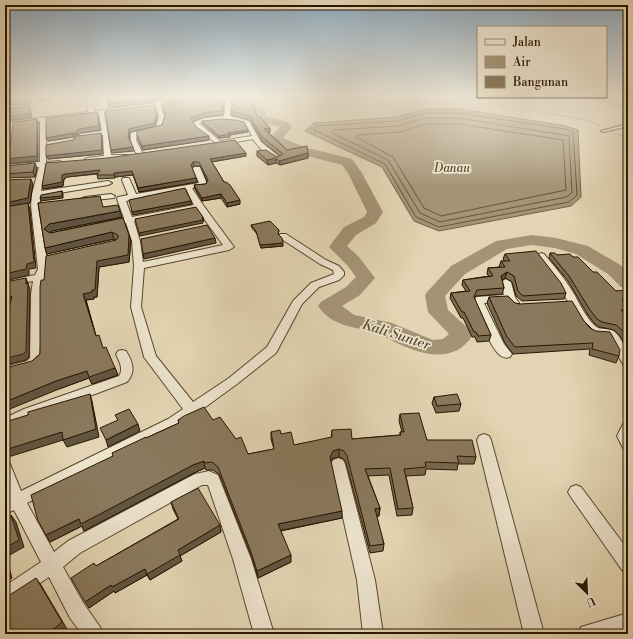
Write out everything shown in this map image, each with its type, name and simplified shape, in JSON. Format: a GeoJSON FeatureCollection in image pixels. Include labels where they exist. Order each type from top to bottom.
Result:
{"type":"FeatureCollection","features":[{"type":"Feature","properties":{"kind":"street"},"geometry":{"type":"LineString","coordinates":[[5,155],[8,146],[7,127]]}},
{"type":"Feature","properties":{"kind":"street"},"geometry":{"type":"LineString","coordinates":[[5,371],[31,364],[36,360],[36,294],[39,276],[46,258],[36,206],[35,180],[43,164],[47,144],[44,127]]}},
{"type":"Feature","properties":{"kind":"street"},"geometry":{"type":"LineString","coordinates":[[104,127],[108,158]]}},
{"type":"Feature","properties":{"kind":"street"},"geometry":{"type":"LineString","coordinates":[[79,161],[143,154],[133,140],[134,133],[158,127]]}},
{"type":"Feature","properties":{"kind":"street"},"geometry":{"type":"LineString","coordinates":[[198,127],[219,143]]}},
{"type":"Feature","properties":{"kind":"street"},"geometry":{"type":"LineString","coordinates":[[250,127],[259,143],[279,159]]}},
{"type":"Feature","properties":{"kind":"street"},"geometry":{"type":"LineString","coordinates":[[80,136],[105,133]]}},
{"type":"Feature","properties":{"kind":"street"},"geometry":{"type":"LineString","coordinates":[[211,144],[255,137]]}},
{"type":"Feature","properties":{"kind":"street"},"geometry":{"type":"LineString","coordinates":[[5,167],[65,162]]}},
{"type":"Feature","properties":{"kind":"street"},"geometry":{"type":"LineString","coordinates":[[191,410],[155,366],[150,357],[136,307],[140,240],[121,199],[203,184],[197,169]]}},
{"type":"Feature","properties":{"kind":"street"},"geometry":{"type":"LineString","coordinates":[[126,180],[133,197]]}},
{"type":"Feature","properties":{"kind":"street"},"geometry":{"type":"LineString","coordinates":[[36,194],[108,183]]}},
{"type":"Feature","properties":{"kind":"street"},"geometry":{"type":"LineString","coordinates":[[139,266],[231,246],[209,226],[188,187]]}},
{"type":"Feature","properties":{"kind":"street"},"geometry":{"type":"LineString","coordinates":[[73,201],[111,196]]}},
{"type":"Feature","properties":{"kind":"street"},"geometry":{"type":"LineString","coordinates":[[114,222],[199,206]]}},
{"type":"Feature","properties":{"kind":"street"},"geometry":{"type":"LineString","coordinates":[[11,504],[173,423],[233,381],[272,350],[297,303],[315,285],[335,278],[339,275],[336,268],[323,262],[283,236]]}},
{"type":"Feature","properties":{"kind":"street"},"geometry":{"type":"LineString","coordinates":[[541,256],[564,287],[592,330],[607,332],[612,335],[628,363]]}},
{"type":"Feature","properties":{"kind":"street"},"geometry":{"type":"LineString","coordinates":[[5,284],[39,276]]}},
{"type":"Feature","properties":{"kind":"street"},"geometry":{"type":"LineString","coordinates":[[506,282],[510,298],[516,305],[522,307]]}},
{"type":"Feature","properties":{"kind":"street"},"geometry":{"type":"LineString","coordinates":[[506,354],[499,346],[479,303],[480,299],[485,298],[510,298]]}},
{"type":"Feature","properties":{"kind":"street"},"geometry":{"type":"LineString","coordinates":[[558,304],[573,303]]}},
{"type":"Feature","properties":{"kind":"street"},"geometry":{"type":"LineString","coordinates":[[5,424],[39,409],[123,379],[127,375],[128,370],[122,354]]}},
{"type":"Feature","properties":{"kind":"street"},"geometry":{"type":"LineString","coordinates":[[628,428],[624,436],[628,444]]}},
{"type":"Feature","properties":{"kind":"street"},"geometry":{"type":"LineString","coordinates":[[484,440],[534,634]]}},
{"type":"Feature","properties":{"kind":"street"},"geometry":{"type":"LineString","coordinates":[[338,464],[366,580],[373,627],[372,634]]}},
{"type":"Feature","properties":{"kind":"street"},"geometry":{"type":"LineString","coordinates":[[5,468],[11,504],[53,564],[77,611],[93,634]]}},
{"type":"Feature","properties":{"kind":"street"},"geometry":{"type":"LineString","coordinates":[[5,597],[53,564],[74,547],[200,479],[209,478],[213,480],[216,486],[242,559],[264,634]]}},
{"type":"Feature","properties":{"kind":"street"},"geometry":{"type":"LineString","coordinates":[[576,492],[628,564]]}},
{"type":"Feature","properties":{"kind":"street"},"geometry":{"type":"LineString","coordinates":[[588,634],[628,622]]}},
{"type":"Feature","properties":{"kind":"lane"},"geometry":{"type":"LineString","coordinates":[[603,131],[621,127]]}},
{"type":"Feature","properties":{"kind":"path"},"geometry":{"type":"LineString","coordinates":[[602,127],[628,138]]}},
{"type":"Feature","properties":{"kind":"water","name":"Danau"},"geometry":{"type":"Polygon","coordinates":[[[310,127],[568,127],[578,130],[581,197],[571,206],[439,231],[414,221],[382,167],[305,131],[310,127]]]}},
{"type":"Feature","properties":{"kind":"building"},"geometry":{"type":"Polygon","coordinates":[[[13,127],[37,127],[37,156],[5,159],[5,154],[8,152],[13,127]]]}},
{"type":"Feature","properties":{"kind":"building"},"geometry":{"type":"Polygon","coordinates":[[[46,127],[94,127],[79,129],[75,133],[79,136],[101,133],[102,150],[46,156],[46,145],[73,140],[77,136],[73,133],[46,138],[46,127]]]}},
{"type":"Feature","properties":{"kind":"building"},"geometry":{"type":"Polygon","coordinates":[[[107,127],[138,127],[129,129],[128,137],[133,147],[111,150],[107,127]]]}},
{"type":"Feature","properties":{"kind":"building"},"geometry":{"type":"Polygon","coordinates":[[[154,127],[196,127],[209,136],[142,146],[137,135],[137,131],[154,127]]]}},
{"type":"Feature","properties":{"kind":"building"},"geometry":{"type":"Polygon","coordinates":[[[209,127],[246,127],[248,130],[228,133],[230,134],[219,136],[209,127]]]}},
{"type":"Feature","properties":{"kind":"building"},"geometry":{"type":"Polygon","coordinates":[[[256,127],[269,127],[270,128],[264,129],[287,150],[307,146],[308,153],[279,161],[276,158],[267,160],[257,151],[266,150],[277,157],[283,154],[262,137],[256,127]]]}},
{"type":"Feature","properties":{"kind":"building"},"geometry":{"type":"Polygon","coordinates":[[[235,140],[246,153],[210,159],[224,182],[230,185],[240,200],[227,203],[221,194],[202,198],[194,185],[206,184],[208,180],[199,162],[193,162],[191,165],[196,178],[138,188],[132,171],[114,173],[114,175],[97,175],[100,170],[65,174],[62,175],[62,182],[42,186],[46,163],[107,158],[235,140]]]}},
{"type":"Feature","properties":{"kind":"building"},"geometry":{"type":"Polygon","coordinates":[[[35,163],[33,172],[5,174],[5,166],[35,163]]]}},
{"type":"Feature","properties":{"kind":"building"},"geometry":{"type":"Polygon","coordinates":[[[31,179],[28,198],[5,203],[5,180],[31,179]]]}},
{"type":"Feature","properties":{"kind":"building"},"geometry":{"type":"Polygon","coordinates":[[[185,188],[191,201],[132,212],[129,200],[185,188]]]}},
{"type":"Feature","properties":{"kind":"building"},"geometry":{"type":"Polygon","coordinates":[[[62,191],[62,196],[40,198],[41,195],[62,191]]]}},
{"type":"Feature","properties":{"kind":"building"},"geometry":{"type":"Polygon","coordinates":[[[100,196],[103,207],[118,205],[120,211],[49,224],[44,229],[50,233],[123,218],[129,235],[128,255],[97,261],[95,290],[83,294],[96,336],[99,335],[103,348],[106,347],[115,368],[89,377],[87,371],[56,381],[5,402],[5,368],[32,361],[40,354],[40,287],[41,280],[44,280],[46,256],[116,240],[118,238],[118,235],[112,232],[45,248],[38,203],[100,196]]]}},
{"type":"Feature","properties":{"kind":"building"},"geometry":{"type":"Polygon","coordinates":[[[28,203],[34,262],[27,264],[26,269],[5,274],[5,207],[28,203]]]}},
{"type":"Feature","properties":{"kind":"building"},"geometry":{"type":"Polygon","coordinates":[[[196,207],[203,217],[203,220],[139,233],[135,219],[196,207]]]}},
{"type":"Feature","properties":{"kind":"building"},"geometry":{"type":"Polygon","coordinates":[[[270,221],[279,230],[278,234],[282,238],[283,243],[260,245],[256,231],[251,225],[270,221]]]}},
{"type":"Feature","properties":{"kind":"building"},"geometry":{"type":"Polygon","coordinates":[[[207,225],[215,238],[143,254],[141,239],[207,225]]]}},
{"type":"Feature","properties":{"kind":"building"},"geometry":{"type":"Polygon","coordinates":[[[536,251],[561,283],[566,293],[523,296],[518,291],[514,276],[507,272],[501,276],[504,288],[477,290],[474,297],[491,335],[478,336],[476,332],[474,332],[464,312],[462,312],[451,293],[470,291],[463,280],[493,276],[488,268],[505,267],[501,261],[510,261],[505,254],[536,251]]]}},
{"type":"Feature","properties":{"kind":"building"},"geometry":{"type":"Polygon","coordinates":[[[550,253],[555,253],[557,255],[570,254],[573,257],[578,257],[593,272],[597,272],[616,291],[626,290],[628,293],[628,299],[622,300],[628,306],[628,309],[621,310],[628,317],[628,341],[623,331],[616,325],[602,322],[597,319],[569,276],[550,253]]]}},
{"type":"Feature","properties":{"kind":"building"},"geometry":{"type":"Polygon","coordinates":[[[26,278],[26,284],[28,283],[26,351],[23,354],[7,358],[5,326],[12,296],[5,298],[5,282],[26,278]]]}},
{"type":"Feature","properties":{"kind":"building"},"geometry":{"type":"Polygon","coordinates":[[[508,296],[515,303],[520,304],[572,301],[590,328],[596,331],[610,332],[620,350],[619,356],[592,349],[593,343],[515,347],[507,337],[489,297],[508,296]]]}},
{"type":"Feature","properties":{"kind":"building"},"geometry":{"type":"Polygon","coordinates":[[[90,394],[96,429],[63,440],[62,432],[5,450],[5,422],[28,415],[28,412],[90,394]]]}},
{"type":"Feature","properties":{"kind":"building"},"geometry":{"type":"Polygon","coordinates":[[[457,394],[461,404],[437,406],[434,397],[457,394]]]}},
{"type":"Feature","properties":{"kind":"building"},"geometry":{"type":"Polygon","coordinates":[[[204,407],[213,420],[220,417],[236,439],[241,437],[248,454],[274,449],[271,432],[280,430],[281,434],[291,432],[294,445],[332,437],[332,430],[351,429],[352,439],[401,435],[400,432],[404,432],[400,414],[419,413],[427,440],[472,440],[476,457],[457,456],[459,463],[425,462],[426,467],[404,469],[413,508],[398,509],[390,468],[365,469],[380,508],[375,509],[384,544],[370,546],[347,456],[344,451],[339,449],[333,451],[330,457],[342,511],[278,524],[291,555],[257,571],[218,467],[212,462],[204,463],[204,461],[193,465],[81,524],[79,519],[46,535],[38,521],[31,495],[113,456],[112,453],[179,423],[178,420],[184,416],[204,407]]]}},
{"type":"Feature","properties":{"kind":"building"},"geometry":{"type":"Polygon","coordinates":[[[129,409],[138,424],[106,440],[100,428],[118,420],[115,415],[129,409]]]}},
{"type":"Feature","properties":{"kind":"building"},"geometry":{"type":"Polygon","coordinates":[[[198,488],[220,525],[178,550],[180,555],[147,574],[145,569],[112,587],[111,585],[85,602],[71,578],[94,563],[96,566],[179,519],[171,502],[198,488]]]}},
{"type":"Feature","properties":{"kind":"building"},"geometry":{"type":"Polygon","coordinates":[[[11,515],[19,540],[5,548],[5,518],[11,515]]]}},
{"type":"Feature","properties":{"kind":"building"},"geometry":{"type":"Polygon","coordinates":[[[36,578],[62,622],[47,634],[5,634],[5,598],[36,578]]]}},
{"type":"Feature","properties":{"kind":"waterway","name":"Kali Sunter"},"geometry":{"type":"LineString","coordinates":[[286,127],[275,139],[300,150],[347,162],[355,173],[375,212],[370,220],[350,231],[338,247],[353,261],[366,278],[353,291],[328,306],[347,320],[384,328],[409,340],[432,348],[449,346],[462,335],[438,312],[435,295],[458,270],[502,245],[532,240],[556,243],[582,250],[615,270],[628,283]]}}]}
